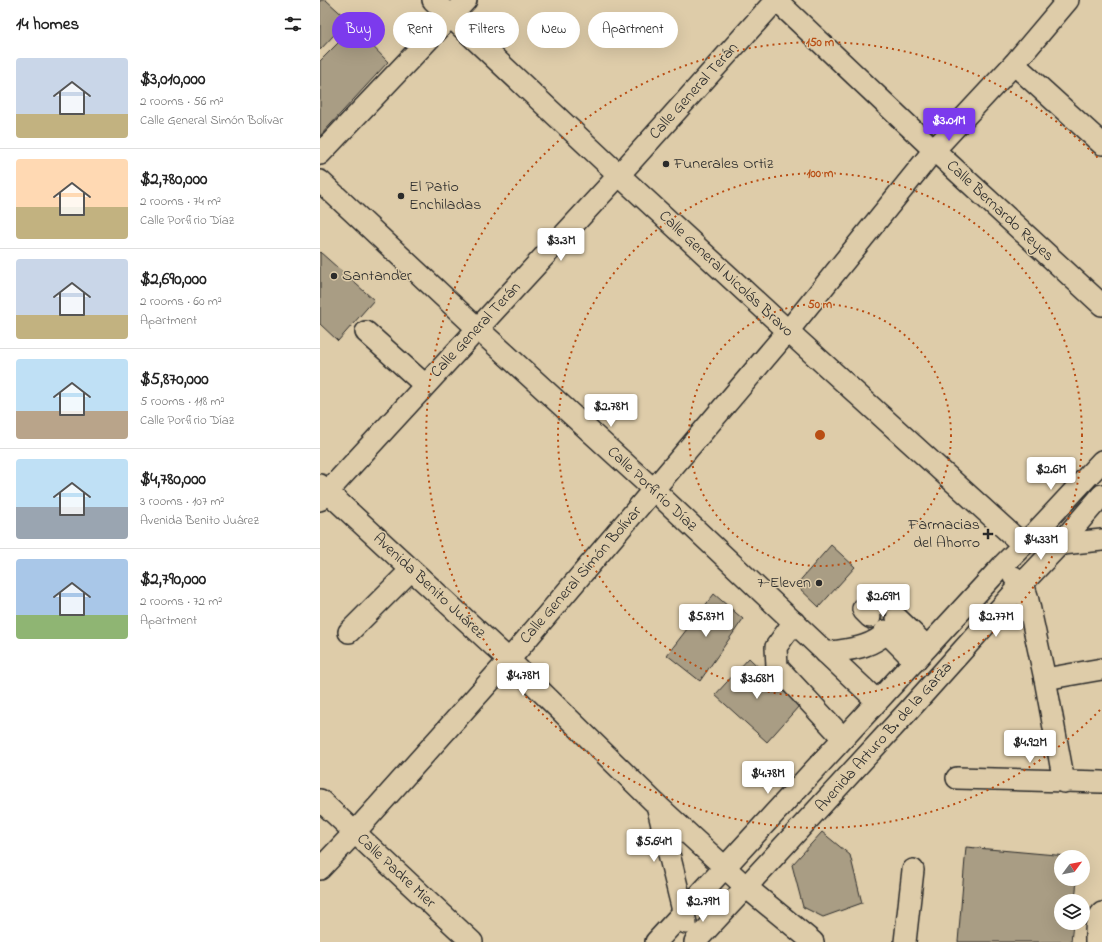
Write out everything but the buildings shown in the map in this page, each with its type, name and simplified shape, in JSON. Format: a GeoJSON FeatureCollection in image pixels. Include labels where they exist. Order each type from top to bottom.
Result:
{"type":"FeatureCollection","features":[{"type":"Feature","properties":{"kind":"street","name":"Calle General Nicolás Bravo"},"geometry":{"type":"LineString","coordinates":[[433,0],[619,175],[1023,545]]}},
{"type":"Feature","properties":{"kind":"street"},"geometry":{"type":"LineString","coordinates":[[320,154],[466,0]]}},
{"type":"Feature","properties":{"kind":"street","name":"Calle Bernardo Reyes"},"geometry":{"type":"LineString","coordinates":[[776,0],[934,150],[1102,305]]}},
{"type":"Feature","properties":{"kind":"street","name":"Calle General Terán"},"geometry":{"type":"LineString","coordinates":[[322,492],[425,386],[619,175],[776,0]]}},
{"type":"Feature","properties":{"kind":"street","name":"Calle General Simón Bolívar"},"geometry":{"type":"LineString","coordinates":[[320,869],[509,660],[788,331],[934,150],[1014,64],[1068,0]]}},
{"type":"Feature","properties":{"kind":"street"},"geometry":{"type":"LineString","coordinates":[[1014,64],[1102,144]]}},
{"type":"Feature","properties":{"kind":"street","name":"Calle Porfirio Díaz"},"geometry":{"type":"LineString","coordinates":[[320,181],[477,328],[654,490],[877,701]]}},
{"type":"Feature","properties":{"kind":"street"},"geometry":{"type":"LineString","coordinates":[[366,332],[425,386]]}},
{"type":"Feature","properties":{"kind":"street","name":"Avenida Arturo B. de la Garza"},"geometry":{"type":"LineString","coordinates":[[656,942],[1002,566],[1102,461]]}},
{"type":"Feature","properties":{"kind":"street","name":"Avenida Benito Juárez"},"geometry":{"type":"LineString","coordinates":[[322,492],[411,570],[509,660],[656,806],[746,887],[813,942]]}},
{"type":"Feature","properties":{"kind":"street","name":"Avenida Arturo B. de la Garza"},"geometry":{"type":"LineString","coordinates":[[695,942],[909,710],[1059,545],[1102,495]]}},
{"type":"Feature","properties":{"kind":"street"},"geometry":{"type":"LineString","coordinates":[[1023,545],[1059,545],[1102,540]]}},
{"type":"Feature","properties":{"kind":"street"},"geometry":{"type":"LineString","coordinates":[[1002,566],[1022,584],[1027,596],[1045,679],[1064,782]]}},
{"type":"Feature","properties":{"kind":"street"},"geometry":{"type":"LineString","coordinates":[[349,632],[411,570]]}},
{"type":"Feature","properties":{"kind":"street"},"geometry":{"type":"LineString","coordinates":[[826,652],[865,646],[881,639],[884,621],[921,654]]}},
{"type":"Feature","properties":{"kind":"street"},"geometry":{"type":"LineString","coordinates":[[794,622],[776,647],[777,667],[843,738]]}},
{"type":"Feature","properties":{"kind":"street"},"geometry":{"type":"LineString","coordinates":[[1045,679],[1102,669]]}},
{"type":"Feature","properties":{"kind":"street"},"geometry":{"type":"LineString","coordinates":[[957,778],[1102,782]]}},
{"type":"Feature","properties":{"kind":"street","name":"Calle Padre Mier"},"geometry":{"type":"LineString","coordinates":[[320,800],[472,942]]}},
{"type":"Feature","properties":{"kind":"street"},"geometry":{"type":"LineString","coordinates":[[656,806],[691,942]]}},
{"type":"Feature","properties":{"kind":"street"},"geometry":{"type":"LineString","coordinates":[[906,942],[913,870]]}},
{"type":"Feature","properties":{"kind":"street"},"geometry":{"type":"LineString","coordinates":[[1096,942],[1096,926],[1102,913]]}},
{"type":"Feature","properties":{"kind":"place","name":"Funerales Ortiz"},"geometry":{"type":"Point","coordinates":[666,164]}},
{"type":"Feature","properties":{"kind":"place","name":"El Patio Enchiladas"},"geometry":{"type":"Point","coordinates":[401,196]}},
{"type":"Feature","properties":{"kind":"place","name":"Santander"},"geometry":{"type":"Point","coordinates":[334,276]}},
{"type":"Feature","properties":{"kind":"place","name":"Farmacias del Ahorro"},"geometry":{"type":"Point","coordinates":[988,534]}},
{"type":"Feature","properties":{"kind":"place","name":"7-Eleven"},"geometry":{"type":"Point","coordinates":[819,583]}}]}
